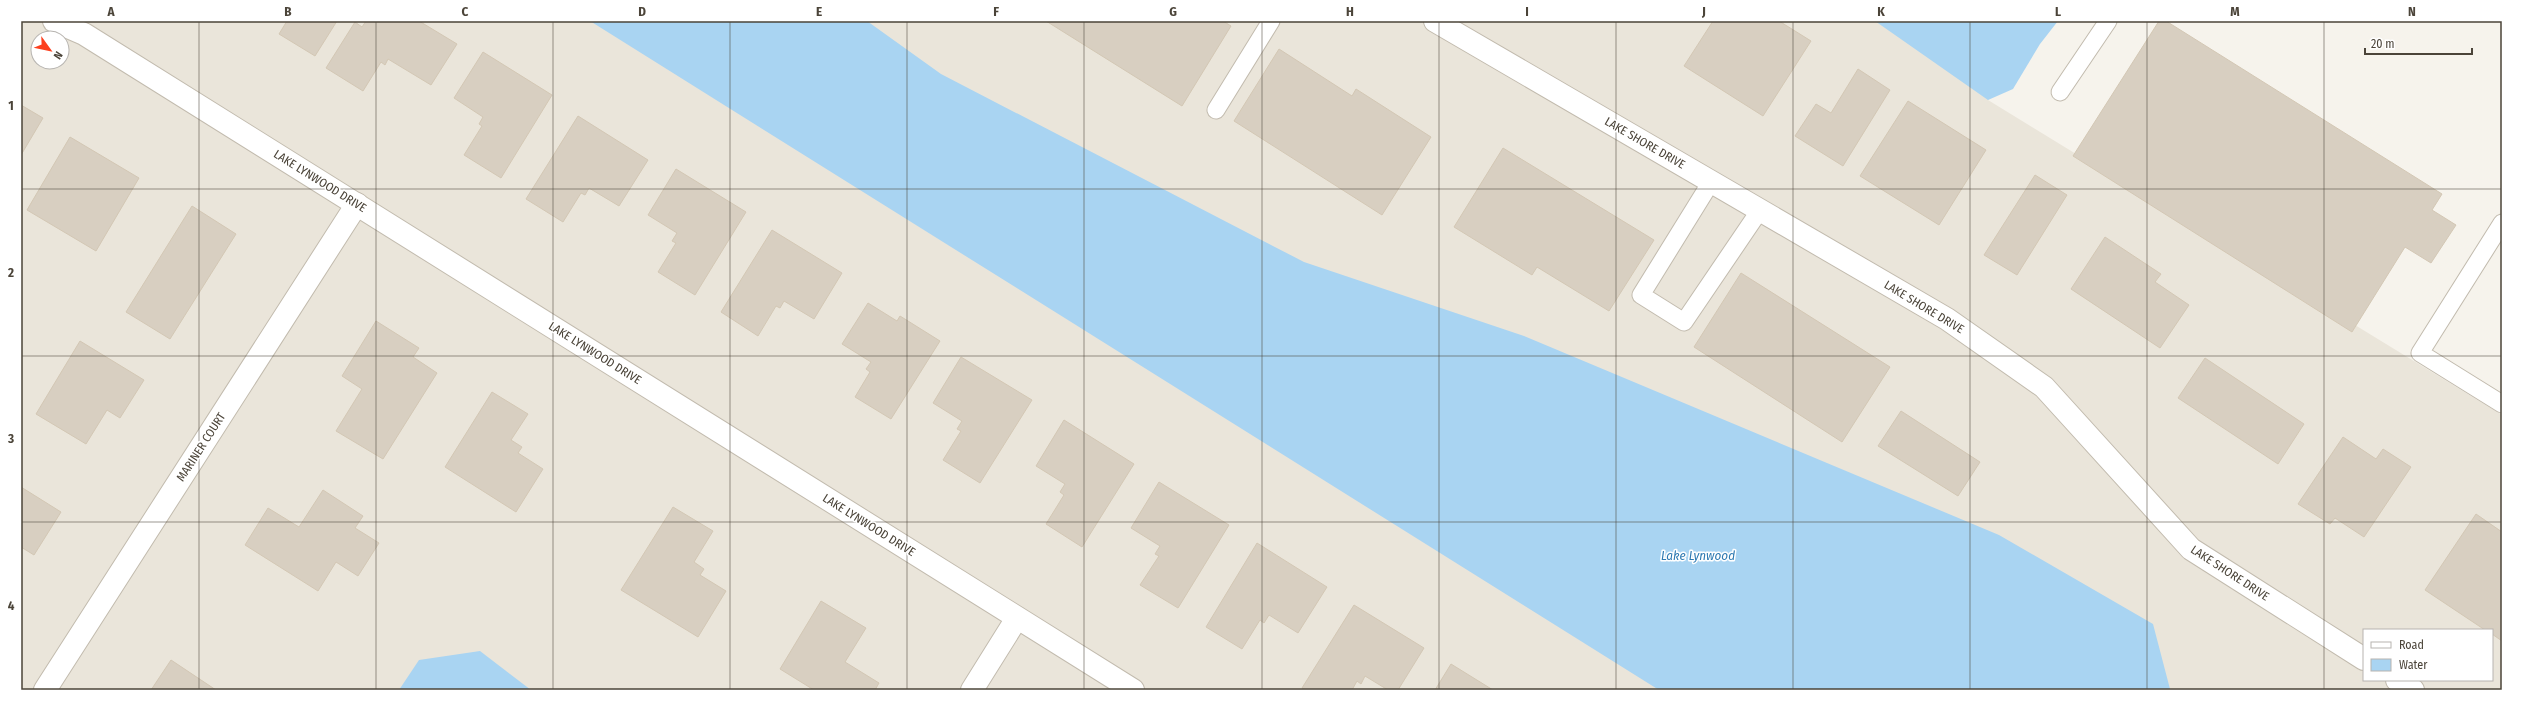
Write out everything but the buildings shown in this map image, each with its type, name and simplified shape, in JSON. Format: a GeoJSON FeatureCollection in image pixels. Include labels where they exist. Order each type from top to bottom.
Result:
{"type":"FeatureCollection","features":[{"type":"Feature","properties":{"kind":"street","name":"LAKE LYNWOOD DRIVE"},"geometry":{"type":"LineString","coordinates":[[54,21],[84,34],[1133,690]]}},
{"type":"Feature","properties":{"kind":"street","name":"LAKE SHORE DRIVE"},"geometry":{"type":"LineString","coordinates":[[1435,21],[1947,319],[2044,387],[2191,549],[2363,658]]}},
{"type":"Feature","properties":{"kind":"street","name":"MARINER COURT"},"geometry":{"type":"LineString","coordinates":[[45,690],[357,204]]}},
{"type":"Feature","properties":{"kind":"street"},"geometry":{"type":"LineString","coordinates":[[972,690],[1017,618]]}},
{"type":"Feature","properties":{"kind":"street"},"geometry":{"type":"LineString","coordinates":[[2399,681],[2413,690]]}},
{"type":"Feature","properties":{"kind":"lane"},"geometry":{"type":"LineString","coordinates":[[1216,110],[1271,21]]}},
{"type":"Feature","properties":{"kind":"lane"},"geometry":{"type":"LineString","coordinates":[[2060,92],[2108,21]]}},
{"type":"Feature","properties":{"kind":"lane"},"geometry":{"type":"LineString","coordinates":[[1711,182],[1641,295],[1684,322],[1760,210]]}},
{"type":"Feature","properties":{"kind":"lane"},"geometry":{"type":"LineString","coordinates":[[2502,223],[2420,353],[2502,404]]}},
{"type":"Feature","properties":{"kind":"shaded area"},"geometry":{"type":"Polygon","coordinates":[[[21,21],[2047,21],[1988,100],[2502,415],[2502,690],[21,690],[21,21]]]}},
{"type":"Feature","properties":{"kind":"water","name":"Lake Lynwood"},"geometry":{"type":"Polygon","coordinates":[[[590,21],[867,21],[941,74],[1304,262],[1524,336],[1999,535],[2153,624],[2170,689],[1659,690],[590,21]]]}},
{"type":"Feature","properties":{"kind":"water"},"geometry":{"type":"Polygon","coordinates":[[[1875,21],[2058,21],[2040,44],[2013,89],[1988,100],[1875,21]]]}},
{"type":"Feature","properties":{"kind":"water"},"geometry":{"type":"Polygon","coordinates":[[[480,651],[531,690],[399,690],[419,660],[480,651]]]}}]}
